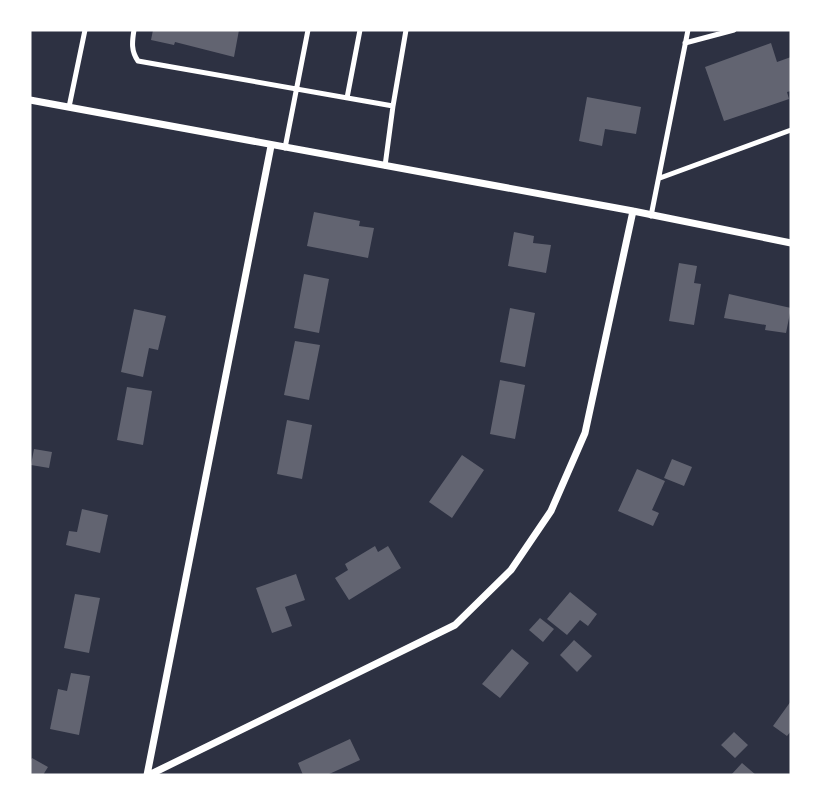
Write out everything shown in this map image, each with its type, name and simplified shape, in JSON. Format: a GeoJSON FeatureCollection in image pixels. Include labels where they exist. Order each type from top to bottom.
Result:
{"type":"FeatureCollection","features":[{"type":"Feature","properties":{"kind":"street"},"geometry":{"type":"LineString","coordinates":[[30,100],[633,211],[791,243]]}},
{"type":"Feature","properties":{"kind":"street"},"geometry":{"type":"LineString","coordinates":[[148,775],[271,146]]}},
{"type":"Feature","properties":{"kind":"street"},"geometry":{"type":"LineString","coordinates":[[148,775],[455,625],[511,570],[551,511],[585,433],[633,211]]}},
{"type":"Feature","properties":{"kind":"lane"},"geometry":{"type":"LineString","coordinates":[[69,107],[85,30]]}},
{"type":"Feature","properties":{"kind":"lane"},"geometry":{"type":"LineString","coordinates":[[134,30],[132,42],[138,61],[393,106]]}},
{"type":"Feature","properties":{"kind":"lane"},"geometry":{"type":"LineString","coordinates":[[285,148],[307,30]]}},
{"type":"Feature","properties":{"kind":"lane"},"geometry":{"type":"LineString","coordinates":[[347,98],[360,30]]}},
{"type":"Feature","properties":{"kind":"lane"},"geometry":{"type":"LineString","coordinates":[[385,166],[406,30]]}},
{"type":"Feature","properties":{"kind":"lane"},"geometry":{"type":"LineString","coordinates":[[651,216],[688,30]]}},
{"type":"Feature","properties":{"kind":"lane"},"geometry":{"type":"LineString","coordinates":[[685,43],[734,30]]}},
{"type":"Feature","properties":{"kind":"lane"},"geometry":{"type":"LineString","coordinates":[[659,179],[791,130]]}},
{"type":"Feature","properties":{"kind":"building"},"geometry":{"type":"Polygon","coordinates":[[[153,30],[239,30],[234,57],[175,42],[174,45],[151,40],[153,30]]]}},
{"type":"Feature","properties":{"kind":"building"},"geometry":{"type":"Polygon","coordinates":[[[771,43],[777,62],[791,57],[791,91],[787,92],[789,99],[724,121],[705,67],[771,43]]]}},
{"type":"Feature","properties":{"kind":"building"},"geometry":{"type":"Polygon","coordinates":[[[587,97],[641,107],[636,134],[605,129],[602,146],[579,141],[587,97]]]}},
{"type":"Feature","properties":{"kind":"building"},"geometry":{"type":"Polygon","coordinates":[[[314,212],[360,221],[359,226],[374,228],[368,258],[307,246],[314,212]]]}},
{"type":"Feature","properties":{"kind":"building"},"geometry":{"type":"Polygon","coordinates":[[[514,232],[534,236],[533,243],[551,245],[546,273],[508,266],[514,232]]]}},
{"type":"Feature","properties":{"kind":"building"},"geometry":{"type":"Polygon","coordinates":[[[679,263],[697,266],[694,283],[701,284],[694,325],[669,321],[679,263]]]}},
{"type":"Feature","properties":{"kind":"building"},"geometry":{"type":"Polygon","coordinates":[[[304,274],[329,279],[319,333],[294,328],[304,274]]]}},
{"type":"Feature","properties":{"kind":"building"},"geometry":{"type":"Polygon","coordinates":[[[729,294],[791,308],[786,333],[765,330],[766,325],[724,318],[729,294]]]}},
{"type":"Feature","properties":{"kind":"building"},"geometry":{"type":"Polygon","coordinates":[[[510,308],[535,313],[525,367],[500,362],[510,308]]]}},
{"type":"Feature","properties":{"kind":"building"},"geometry":{"type":"Polygon","coordinates":[[[134,309],[166,316],[158,350],[149,348],[143,377],[121,372],[134,309]]]}},
{"type":"Feature","properties":{"kind":"building"},"geometry":{"type":"Polygon","coordinates":[[[295,341],[320,345],[309,400],[284,395],[295,341]]]}},
{"type":"Feature","properties":{"kind":"building"},"geometry":{"type":"Polygon","coordinates":[[[500,380],[525,385],[515,439],[490,434],[500,380]]]}},
{"type":"Feature","properties":{"kind":"building"},"geometry":{"type":"Polygon","coordinates":[[[127,387],[152,391],[143,445],[117,440],[127,387]]]}},
{"type":"Feature","properties":{"kind":"building"},"geometry":{"type":"Polygon","coordinates":[[[287,420],[312,425],[302,479],[277,474],[287,420]]]}},
{"type":"Feature","properties":{"kind":"building"},"geometry":{"type":"Polygon","coordinates":[[[34,449],[52,452],[49,468],[31,465],[34,449]]]}},
{"type":"Feature","properties":{"kind":"building"},"geometry":{"type":"Polygon","coordinates":[[[462,455],[484,470],[452,518],[429,502],[462,455]]]}},
{"type":"Feature","properties":{"kind":"building"},"geometry":{"type":"Polygon","coordinates":[[[672,459],[692,467],[684,486],[664,478],[672,459]]]}},
{"type":"Feature","properties":{"kind":"building"},"geometry":{"type":"Polygon","coordinates":[[[637,469],[665,481],[652,510],[659,513],[653,526],[618,511],[637,469]]]}},
{"type":"Feature","properties":{"kind":"building"},"geometry":{"type":"Polygon","coordinates":[[[82,509],[108,515],[100,553],[66,545],[69,531],[77,532],[82,509]]]}},
{"type":"Feature","properties":{"kind":"building"},"geometry":{"type":"Polygon","coordinates":[[[375,546],[378,552],[388,546],[401,568],[349,600],[335,578],[348,570],[345,564],[375,546]]]}},
{"type":"Feature","properties":{"kind":"building"},"geometry":{"type":"Polygon","coordinates":[[[296,574],[305,600],[285,607],[292,626],[272,633],[256,588],[296,574]]]}},
{"type":"Feature","properties":{"kind":"building"},"geometry":{"type":"Polygon","coordinates":[[[570,592],[597,614],[588,626],[580,620],[567,635],[547,619],[570,592]]]}},
{"type":"Feature","properties":{"kind":"building"},"geometry":{"type":"Polygon","coordinates":[[[75,594],[100,598],[89,653],[64,648],[75,594]]]}},
{"type":"Feature","properties":{"kind":"building"},"geometry":{"type":"Polygon","coordinates":[[[540,618],[554,629],[543,642],[529,630],[540,618]]]}},
{"type":"Feature","properties":{"kind":"building"},"geometry":{"type":"Polygon","coordinates":[[[574,640],[592,656],[577,672],[560,655],[574,640]]]}},
{"type":"Feature","properties":{"kind":"building"},"geometry":{"type":"Polygon","coordinates":[[[512,649],[529,663],[500,698],[482,684],[512,649]]]}},
{"type":"Feature","properties":{"kind":"building"},"geometry":{"type":"Polygon","coordinates":[[[71,673],[90,676],[79,735],[50,729],[58,689],[67,691],[71,673]]]}},
{"type":"Feature","properties":{"kind":"building"},"geometry":{"type":"Polygon","coordinates":[[[791,701],[791,731],[787,736],[773,726],[791,701]]]}},
{"type":"Feature","properties":{"kind":"building"},"geometry":{"type":"Polygon","coordinates":[[[734,732],[748,745],[735,758],[721,745],[734,732]]]}},
{"type":"Feature","properties":{"kind":"building"},"geometry":{"type":"Polygon","coordinates":[[[350,739],[360,760],[327,775],[303,775],[298,763],[350,739]]]}},
{"type":"Feature","properties":{"kind":"building"},"geometry":{"type":"Polygon","coordinates":[[[32,758],[48,767],[43,775],[30,775],[32,758]]]}},
{"type":"Feature","properties":{"kind":"building"},"geometry":{"type":"Polygon","coordinates":[[[742,763],[756,775],[731,775],[742,763]]]}}]}
